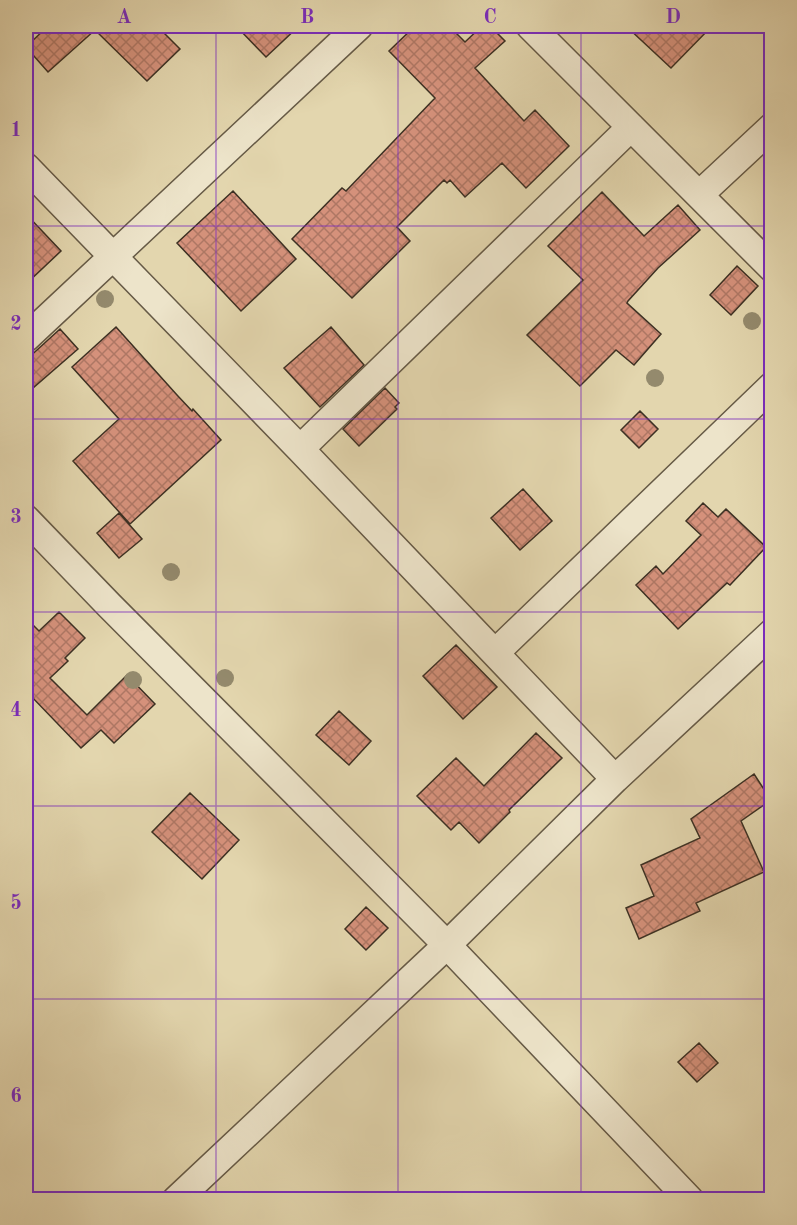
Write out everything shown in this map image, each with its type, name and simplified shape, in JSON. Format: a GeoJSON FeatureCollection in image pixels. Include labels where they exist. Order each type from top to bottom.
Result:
{"type":"FeatureCollection","features":[{"type":"Feature","properties":{"kind":"street"},"geometry":{"type":"LineString","coordinates":[[26,338],[359,26]]}},
{"type":"Feature","properties":{"kind":"street"},"geometry":{"type":"LineString","coordinates":[[530,26],[771,268]]}},
{"type":"Feature","properties":{"kind":"street"},"geometry":{"type":"LineString","coordinates":[[300,449],[631,127]]}},
{"type":"Feature","properties":{"kind":"street"},"geometry":{"type":"LineString","coordinates":[[699,195],[771,128]]}},
{"type":"Feature","properties":{"kind":"street"},"geometry":{"type":"LineString","coordinates":[[26,167],[300,449],[615,779]]}},
{"type":"Feature","properties":{"kind":"street"},"geometry":{"type":"LineString","coordinates":[[495,653],[771,386]]}},
{"type":"Feature","properties":{"kind":"street"},"geometry":{"type":"LineString","coordinates":[[26,519],[447,945],[690,1200]]}},
{"type":"Feature","properties":{"kind":"street"},"geometry":{"type":"LineString","coordinates":[[176,1200],[447,945],[615,779],[771,633]]}},
{"type":"Feature","properties":{"kind":"building"},"geometry":{"type":"Polygon","coordinates":[[[48,26],[157,26],[180,49],[147,81],[95,30],[48,72],[26,47],[48,26]]]}},
{"type":"Feature","properties":{"kind":"building"},"geometry":{"type":"Polygon","coordinates":[[[236,26],[299,26],[266,57],[236,26]]]}},
{"type":"Feature","properties":{"kind":"building"},"geometry":{"type":"Polygon","coordinates":[[[415,26],[449,26],[465,42],[482,26],[490,26],[505,41],[475,68],[524,121],[535,110],[569,146],[526,188],[502,163],[465,197],[450,180],[447,183],[444,180],[397,227],[410,241],[352,298],[292,239],[342,188],[346,191],[435,98],[389,51],[415,26]]]}},
{"type":"Feature","properties":{"kind":"building"},"geometry":{"type":"Polygon","coordinates":[[[626,26],[712,26],[671,68],[626,26]]]}},
{"type":"Feature","properties":{"kind":"building"},"geometry":{"type":"Polygon","coordinates":[[[233,191],[296,259],[241,311],[177,243],[233,191]]]}},
{"type":"Feature","properties":{"kind":"building"},"geometry":{"type":"Polygon","coordinates":[[[602,192],[644,236],[678,205],[700,230],[658,268],[627,303],[661,334],[634,365],[616,350],[580,386],[527,335],[583,280],[548,246],[602,192]]]}},
{"type":"Feature","properties":{"kind":"building"},"geometry":{"type":"Polygon","coordinates":[[[26,214],[61,251],[26,284],[26,214]]]}},
{"type":"Feature","properties":{"kind":"building"},"geometry":{"type":"Polygon","coordinates":[[[737,266],[758,286],[731,315],[710,295],[737,266]]]}},
{"type":"Feature","properties":{"kind":"building"},"geometry":{"type":"Polygon","coordinates":[[[116,327],[221,440],[130,524],[73,461],[119,419],[72,367],[116,327]]]}},
{"type":"Feature","properties":{"kind":"building"},"geometry":{"type":"Polygon","coordinates":[[[331,327],[364,365],[320,407],[284,368],[331,327]]]}},
{"type":"Feature","properties":{"kind":"building"},"geometry":{"type":"Polygon","coordinates":[[[60,329],[78,349],[26,394],[26,360],[60,329]]]}},
{"type":"Feature","properties":{"kind":"building"},"geometry":{"type":"Polygon","coordinates":[[[385,388],[399,403],[395,407],[397,409],[359,446],[343,429],[385,388]]]}},
{"type":"Feature","properties":{"kind":"building"},"geometry":{"type":"Polygon","coordinates":[[[640,411],[658,429],[639,448],[621,430],[640,411]]]}},
{"type":"Feature","properties":{"kind":"building"},"geometry":{"type":"Polygon","coordinates":[[[523,489],[552,521],[520,550],[491,518],[523,489]]]}},
{"type":"Feature","properties":{"kind":"building"},"geometry":{"type":"Polygon","coordinates":[[[703,503],[718,517],[726,509],[766,547],[730,585],[727,583],[678,629],[636,585],[656,566],[663,574],[701,535],[686,521],[703,503]]]}},
{"type":"Feature","properties":{"kind":"building"},"geometry":{"type":"Polygon","coordinates":[[[119,513],[142,539],[119,558],[97,533],[119,513]]]}},
{"type":"Feature","properties":{"kind":"building"},"geometry":{"type":"Polygon","coordinates":[[[59,612],[85,638],[65,658],[68,661],[50,678],[87,715],[127,675],[155,704],[114,743],[101,730],[81,748],[31,696],[26,702],[26,618],[39,631],[59,612]]]}},
{"type":"Feature","properties":{"kind":"building"},"geometry":{"type":"Polygon","coordinates":[[[456,645],[497,687],[463,719],[423,676],[456,645]]]}},
{"type":"Feature","properties":{"kind":"building"},"geometry":{"type":"Polygon","coordinates":[[[339,711],[371,741],[349,765],[316,735],[339,711]]]}},
{"type":"Feature","properties":{"kind":"building"},"geometry":{"type":"Polygon","coordinates":[[[536,733],[562,758],[479,843],[459,822],[451,830],[417,796],[456,758],[484,786],[536,733]]]}},
{"type":"Feature","properties":{"kind":"building"},"geometry":{"type":"Polygon","coordinates":[[[754,774],[771,800],[741,821],[764,872],[696,903],[700,911],[639,939],[626,908],[654,896],[641,865],[700,838],[691,819],[754,774]]]}},
{"type":"Feature","properties":{"kind":"building"},"geometry":{"type":"Polygon","coordinates":[[[190,793],[239,840],[202,879],[152,832],[190,793]]]}},
{"type":"Feature","properties":{"kind":"building"},"geometry":{"type":"Polygon","coordinates":[[[366,907],[388,928],[366,950],[345,929],[366,907]]]}},
{"type":"Feature","properties":{"kind":"building"},"geometry":{"type":"Polygon","coordinates":[[[699,1043],[718,1063],[697,1082],[678,1062],[699,1043]]]}}]}
